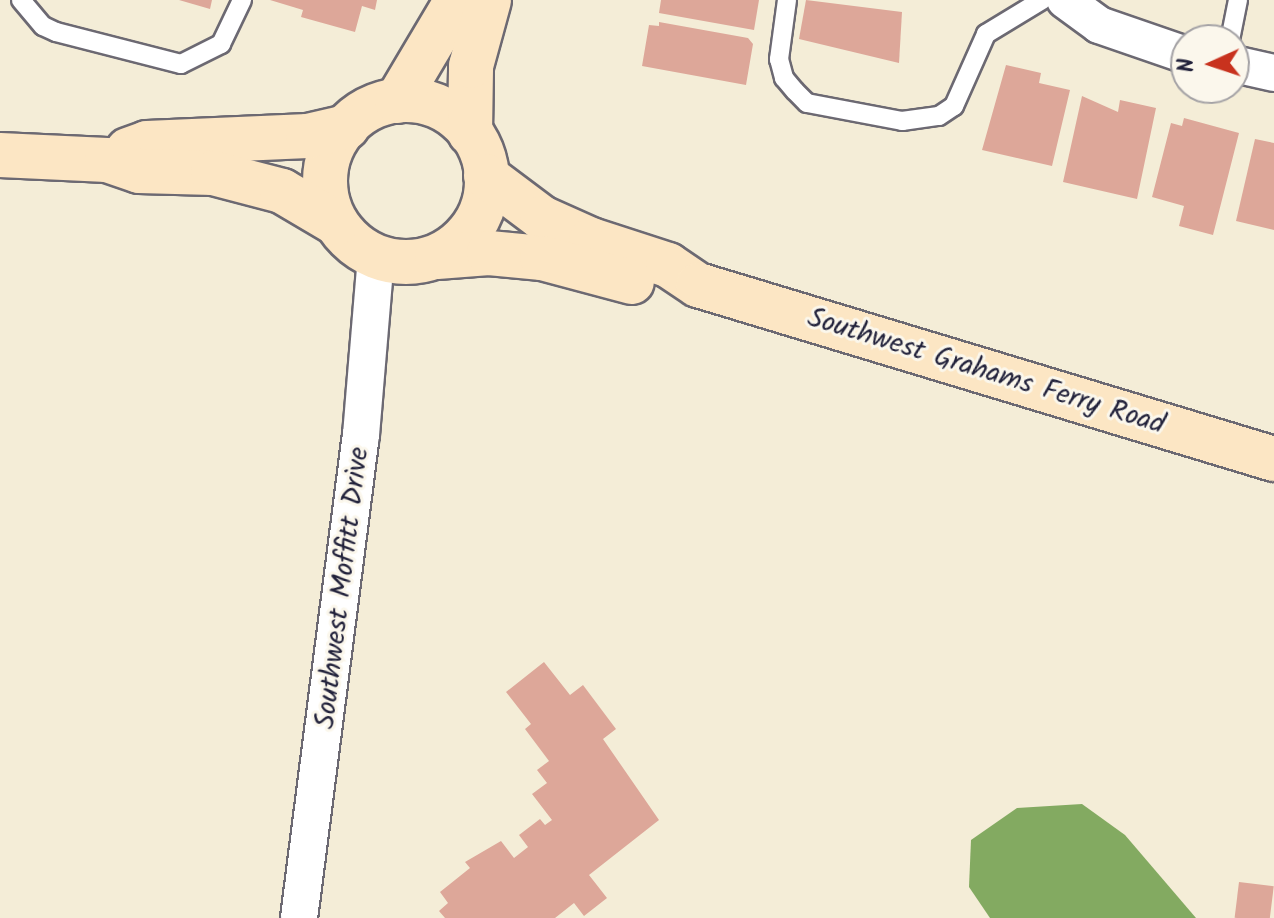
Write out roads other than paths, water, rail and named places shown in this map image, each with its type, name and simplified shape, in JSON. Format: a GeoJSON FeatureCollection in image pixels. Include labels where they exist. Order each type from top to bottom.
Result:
{"type":"FeatureCollection","features":[{"type":"Feature","properties":{"kind":"main road"},"geometry":{"type":"LineString","coordinates":[[397,101],[457,0]]}},
{"type":"Feature","properties":{"kind":"main road"},"geometry":{"type":"LineString","coordinates":[[470,133],[442,109],[397,101],[375,106],[347,127],[329,156],[325,179],[336,223],[350,242],[376,257],[395,261],[437,257],[472,228],[483,207],[486,176],[470,133],[471,66],[489,0]]}},
{"type":"Feature","properties":{"kind":"main road"},"geometry":{"type":"LineString","coordinates":[[107,160],[147,143],[308,136],[347,127]]}},
{"type":"Feature","properties":{"kind":"main road"},"geometry":{"type":"LineString","coordinates":[[0,155],[107,160],[139,171],[213,173],[282,191],[336,223]]}},
{"type":"Feature","properties":{"kind":"main road","name":"Southwest Grahams Ferry Road"},"geometry":{"type":"LineString","coordinates":[[486,176],[542,218],[668,265],[698,285],[1274,459]]}},
{"type":"Feature","properties":{"kind":"main road","name":"Southwest Grahams Ferry Road"},"geometry":{"type":"LineString","coordinates":[[437,257],[512,254],[654,288],[698,285]]}},
{"type":"Feature","properties":{"kind":"street"},"geometry":{"type":"LineString","coordinates":[[1065,0],[1099,25],[1170,49]]}},
{"type":"Feature","properties":{"kind":"street"},"geometry":{"type":"LineString","coordinates":[[1250,68],[1274,73]]}},
{"type":"Feature","properties":{"kind":"street","name":"Southwest Moffitt Drive"},"geometry":{"type":"LineString","coordinates":[[299,918],[357,466],[376,257]]}},
{"type":"Feature","properties":{"kind":"lane"},"geometry":{"type":"LineString","coordinates":[[21,0],[43,26],[56,32],[181,64],[221,44],[242,0]]}},
{"type":"Feature","properties":{"kind":"lane"},"geometry":{"type":"LineString","coordinates":[[787,0],[779,59],[795,91],[807,103],[902,121],[939,116],[954,106],[986,34],[1042,0]]}},
{"type":"Feature","properties":{"kind":"lane"},"geometry":{"type":"LineString","coordinates":[[1233,24],[1238,0]]}}]}
